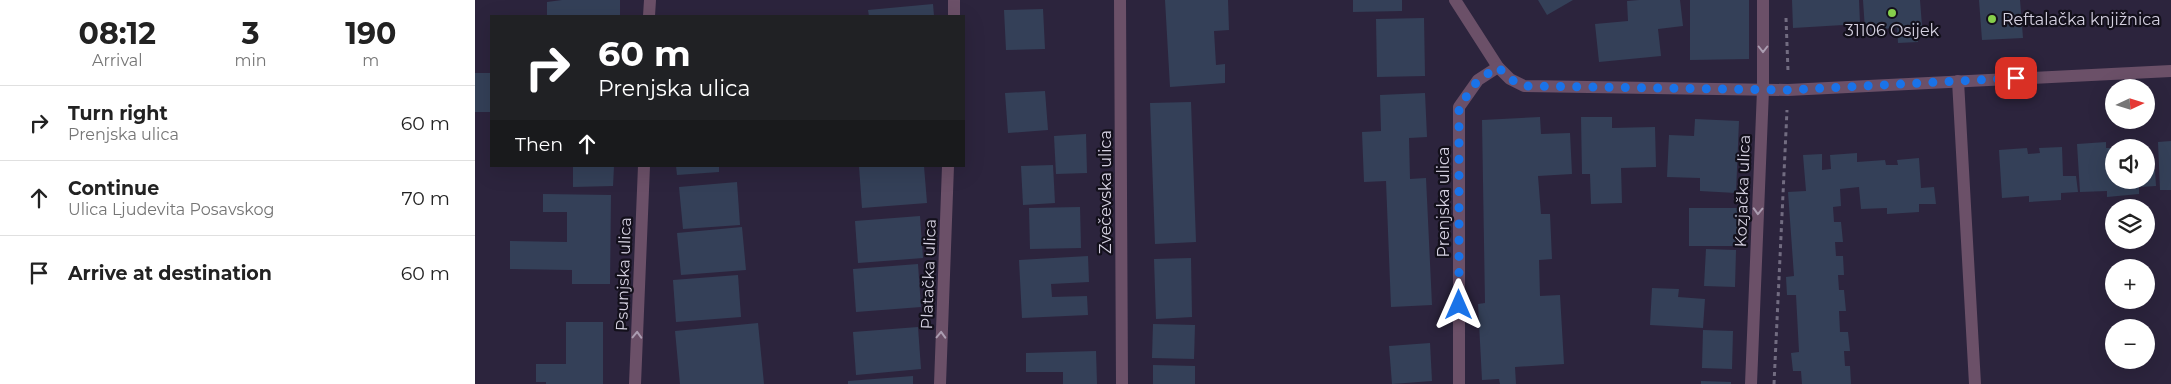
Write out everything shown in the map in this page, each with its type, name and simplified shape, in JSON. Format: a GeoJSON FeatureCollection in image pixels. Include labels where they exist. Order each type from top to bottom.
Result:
{"type":"FeatureCollection","features":[{"type":"Feature","properties":{"kind":"street"},"geometry":{"type":"LineString","coordinates":[[649,15],[650,0]]}},
{"type":"Feature","properties":{"kind":"street"},"geometry":{"type":"LineString","coordinates":[[954,0],[954,15]]}},
{"type":"Feature","properties":{"kind":"street","name":"Zvečevska ulica"},"geometry":{"type":"LineString","coordinates":[[1120,0],[1122,384]]}},
{"type":"Feature","properties":{"kind":"street"},"geometry":{"type":"LineString","coordinates":[[1455,0],[1498,67],[1510,79],[1524,86],[1788,90],[1958,80],[2171,71]]}},
{"type":"Feature","properties":{"kind":"street","name":"Kozjačka ulica"},"geometry":{"type":"LineString","coordinates":[[1751,384],[1763,90],[1763,0]]}},
{"type":"Feature","properties":{"kind":"street","name":"Prenjska ulica"},"geometry":{"type":"LineString","coordinates":[[1459,384],[1459,107],[1478,80],[1498,67]]}},
{"type":"Feature","properties":{"kind":"street"},"geometry":{"type":"LineString","coordinates":[[1958,80],[1975,384]]}},
{"type":"Feature","properties":{"kind":"street","name":"Psunjska ulica"},"geometry":{"type":"LineString","coordinates":[[635,384],[644,167]]}},
{"type":"Feature","properties":{"kind":"street","name":"Platačka ulica"},"geometry":{"type":"LineString","coordinates":[[940,384],[948,167]]}},
{"type":"Feature","properties":{"kind":"path"},"geometry":{"type":"LineString","coordinates":[[1774,384],[1788,90],[1785,10]]}},
{"type":"Feature","properties":{"kind":"building"},"geometry":{"type":"Polygon","coordinates":[[[562,0],[620,0],[620,15],[547,15],[547,2],[562,0]]]}},
{"type":"Feature","properties":{"kind":"building"},"geometry":{"type":"Polygon","coordinates":[[[1165,0],[1228,0],[1229,30],[1214,31],[1216,65],[1225,64],[1225,83],[1170,87],[1165,0]]]}},
{"type":"Feature","properties":{"kind":"building"},"geometry":{"type":"Polygon","coordinates":[[[1353,0],[1402,0],[1402,11],[1353,12],[1353,0]]]}},
{"type":"Feature","properties":{"kind":"building"},"geometry":{"type":"Polygon","coordinates":[[[1538,0],[1573,0],[1547,15],[1538,0]]]}},
{"type":"Feature","properties":{"kind":"building"},"geometry":{"type":"Polygon","coordinates":[[[1680,0],[1683,26],[1658,29],[1661,56],[1599,62],[1595,24],[1628,21],[1627,1],[1680,0]]]}},
{"type":"Feature","properties":{"kind":"building"},"geometry":{"type":"Polygon","coordinates":[[[1690,0],[1749,0],[1749,59],[1690,60],[1690,0]]]}},
{"type":"Feature","properties":{"kind":"building"},"geometry":{"type":"Polygon","coordinates":[[[1792,0],[1859,0],[1860,24],[1793,28],[1792,0]]]}},
{"type":"Feature","properties":{"kind":"building","name":"31106 Osijek"},"geometry":{"type":"Polygon","coordinates":[[[1863,0],[1920,0],[1922,26],[1917,26],[1918,42],[1898,43],[1897,28],[1865,30],[1863,0]]]}},
{"type":"Feature","properties":{"kind":"building"},"geometry":{"type":"Polygon","coordinates":[[[1979,0],[2020,0],[2023,38],[1982,40],[1979,0]]]}},
{"type":"Feature","properties":{"kind":"building"},"geometry":{"type":"Polygon","coordinates":[[[933,4],[934,15],[869,15],[868,10],[933,4]]]}},
{"type":"Feature","properties":{"kind":"building"},"geometry":{"type":"Polygon","coordinates":[[[1043,9],[1045,49],[1006,50],[1004,10],[1043,9]]]}},
{"type":"Feature","properties":{"kind":"building"},"geometry":{"type":"Polygon","coordinates":[[[1424,18],[1425,76],[1377,77],[1376,19],[1424,18]]]}},
{"type":"Feature","properties":{"kind":"building"},"geometry":{"type":"Polygon","coordinates":[[[475,73],[490,73],[490,112],[475,112],[475,73]]]}},
{"type":"Feature","properties":{"kind":"building"},"geometry":{"type":"Polygon","coordinates":[[[1045,91],[1048,130],[1008,133],[1005,93],[1045,91]]]}},
{"type":"Feature","properties":{"kind":"building"},"geometry":{"type":"Polygon","coordinates":[[[1425,93],[1427,137],[1409,138],[1410,179],[1426,178],[1432,305],[1391,307],[1386,181],[1364,182],[1362,132],[1381,131],[1380,95],[1425,93]]]}},
{"type":"Feature","properties":{"kind":"building"},"geometry":{"type":"Polygon","coordinates":[[[1191,102],[1196,242],[1155,244],[1150,103],[1191,102]]]}},
{"type":"Feature","properties":{"kind":"building"},"geometry":{"type":"Polygon","coordinates":[[[1540,117],[1541,134],[1570,133],[1572,174],[1538,176],[1541,214],[1550,214],[1552,259],[1539,260],[1540,296],[1560,295],[1564,364],[1515,367],[1516,384],[1500,384],[1499,379],[1482,380],[1478,304],[1485,303],[1482,120],[1540,117]]]}},
{"type":"Feature","properties":{"kind":"building"},"geometry":{"type":"Polygon","coordinates":[[[1581,117],[1612,117],[1612,128],[1655,127],[1656,167],[1621,168],[1622,203],[1591,204],[1590,174],[1582,174],[1581,117]]]}},
{"type":"Feature","properties":{"kind":"building"},"geometry":{"type":"Polygon","coordinates":[[[1695,119],[1739,121],[1736,193],[1700,191],[1700,178],[1667,177],[1669,135],[1694,136],[1695,119]]]}},
{"type":"Feature","properties":{"kind":"building"},"geometry":{"type":"Polygon","coordinates":[[[1086,134],[1087,173],[1056,174],[1054,136],[1086,134]]]}},
{"type":"Feature","properties":{"kind":"building"},"geometry":{"type":"Polygon","coordinates":[[[2171,141],[2171,190],[2160,190],[2158,142],[2171,141]]]}},
{"type":"Feature","properties":{"kind":"building"},"geometry":{"type":"Polygon","coordinates":[[[2105,142],[2105,189],[2139,189],[2139,194],[2107,197],[2107,191],[2080,192],[2077,144],[2105,142]]]}},
{"type":"Feature","properties":{"kind":"building"},"geometry":{"type":"Polygon","coordinates":[[[2062,147],[2063,176],[2076,176],[2078,192],[2061,193],[2061,200],[2029,202],[2029,196],[2002,198],[1999,150],[2027,148],[2028,154],[2040,153],[2039,148],[2062,147]]]}},
{"type":"Feature","properties":{"kind":"building"},"geometry":{"type":"Polygon","coordinates":[[[1857,153],[1857,162],[1885,160],[1886,165],[1898,165],[1897,160],[1919,158],[1921,188],[1934,187],[1936,204],[1919,204],[1919,212],[1887,214],[1887,208],[1861,209],[1859,187],[1840,189],[1841,206],[1833,207],[1834,222],[1841,222],[1843,242],[1835,242],[1836,256],[1843,256],[1844,275],[1838,275],[1839,290],[1844,290],[1846,311],[1839,311],[1840,332],[1848,332],[1850,351],[1844,351],[1845,366],[1850,366],[1851,384],[1802,384],[1801,371],[1793,371],[1791,353],[1799,352],[1796,295],[1787,295],[1786,277],[1794,276],[1788,192],[1806,191],[1803,155],[1822,154],[1822,170],[1831,169],[1830,155],[1857,153]]]}},
{"type":"Feature","properties":{"kind":"building"},"geometry":{"type":"Polygon","coordinates":[[[1053,165],[1055,203],[1023,205],[1021,166],[1053,165]]]}},
{"type":"Feature","properties":{"kind":"building"},"geometry":{"type":"Polygon","coordinates":[[[573,167],[614,167],[613,186],[573,187],[573,167]]]}},
{"type":"Feature","properties":{"kind":"building"},"geometry":{"type":"Polygon","coordinates":[[[676,167],[719,167],[719,172],[677,175],[676,167]]]}},
{"type":"Feature","properties":{"kind":"building"},"geometry":{"type":"Polygon","coordinates":[[[859,167],[924,167],[927,203],[862,208],[859,167]]]}},
{"type":"Feature","properties":{"kind":"building"},"geometry":{"type":"Polygon","coordinates":[[[737,182],[740,225],[683,229],[679,187],[737,182]]]}},
{"type":"Feature","properties":{"kind":"building"},"geometry":{"type":"Polygon","coordinates":[[[543,194],[611,195],[610,284],[572,284],[572,270],[510,269],[510,241],[567,242],[567,212],[543,212],[543,194]]]}},
{"type":"Feature","properties":{"kind":"building"},"geometry":{"type":"Polygon","coordinates":[[[1080,207],[1081,248],[1030,249],[1029,208],[1080,207]]]}},
{"type":"Feature","properties":{"kind":"building"},"geometry":{"type":"Polygon","coordinates":[[[1689,208],[1737,208],[1737,246],[1689,246],[1689,208]]]}},
{"type":"Feature","properties":{"kind":"building"},"geometry":{"type":"Polygon","coordinates":[[[920,216],[923,258],[858,263],[855,221],[920,216]]]}},
{"type":"Feature","properties":{"kind":"building"},"geometry":{"type":"Polygon","coordinates":[[[742,227],[746,270],[681,275],[677,233],[742,227]]]}},
{"type":"Feature","properties":{"kind":"building"},"geometry":{"type":"Polygon","coordinates":[[[1706,249],[1736,250],[1735,287],[1704,286],[1706,249]]]}},
{"type":"Feature","properties":{"kind":"building"},"geometry":{"type":"Polygon","coordinates":[[[1088,256],[1089,282],[1051,284],[1052,297],[1087,296],[1088,315],[1022,318],[1019,260],[1088,256]]]}},
{"type":"Feature","properties":{"kind":"building"},"geometry":{"type":"Polygon","coordinates":[[[1191,258],[1192,317],[1156,319],[1154,259],[1191,258]]]}},
{"type":"Feature","properties":{"kind":"building"},"geometry":{"type":"Polygon","coordinates":[[[918,264],[921,307],[856,312],[853,269],[918,264]]]}},
{"type":"Feature","properties":{"kind":"building"},"geometry":{"type":"Polygon","coordinates":[[[738,275],[741,317],[676,322],[673,280],[738,275]]]}},
{"type":"Feature","properties":{"kind":"building"},"geometry":{"type":"Polygon","coordinates":[[[1652,288],[1679,289],[1678,297],[1705,299],[1703,328],[1650,325],[1652,288]]]}},
{"type":"Feature","properties":{"kind":"building"},"geometry":{"type":"Polygon","coordinates":[[[566,322],[603,322],[603,384],[546,384],[546,382],[536,382],[536,364],[566,364],[566,322]]]}},
{"type":"Feature","properties":{"kind":"building"},"geometry":{"type":"Polygon","coordinates":[[[758,323],[764,384],[680,384],[675,331],[758,323]]]}},
{"type":"Feature","properties":{"kind":"building"},"geometry":{"type":"Polygon","coordinates":[[[1153,324],[1195,325],[1194,359],[1152,358],[1153,324]]]}},
{"type":"Feature","properties":{"kind":"building"},"geometry":{"type":"Polygon","coordinates":[[[918,327],[921,369],[856,375],[853,332],[918,327]]]}},
{"type":"Feature","properties":{"kind":"building"},"geometry":{"type":"Polygon","coordinates":[[[1703,330],[1733,331],[1732,369],[1702,368],[1703,330]]]}},
{"type":"Feature","properties":{"kind":"building"},"geometry":{"type":"Polygon","coordinates":[[[1430,343],[1432,381],[1392,384],[1389,346],[1430,343]]]}},
{"type":"Feature","properties":{"kind":"building"},"geometry":{"type":"Polygon","coordinates":[[[1096,351],[1097,384],[1063,384],[1063,372],[1026,372],[1026,353],[1096,351]]]}},
{"type":"Feature","properties":{"kind":"building"},"geometry":{"type":"Polygon","coordinates":[[[1153,365],[1195,366],[1195,384],[1153,384],[1153,365]]]}},
{"type":"Feature","properties":{"kind":"building"},"geometry":{"type":"Polygon","coordinates":[[[913,376],[913,384],[848,384],[848,381],[913,376]]]}},
{"type":"Feature","properties":{"kind":"building"},"geometry":{"type":"Polygon","coordinates":[[[1701,381],[1731,382],[1731,384],[1701,384],[1701,381]]]}},
{"type":"Feature","properties":{"kind":"place","name":"31106 Osijek"},"geometry":{"type":"Point","coordinates":[1892,13]}},
{"type":"Feature","properties":{"kind":"place","name":"Reftalačka knjižnica"},"geometry":{"type":"Point","coordinates":[1992,19]}},
{"type":"Feature","properties":{"kind":"route"},"geometry":{"type":"LineString","coordinates":[[1459,305],[1459,107],[1478,80],[1498,67],[1510,79],[1524,86],[1788,90],[2016,78]]}}]}
